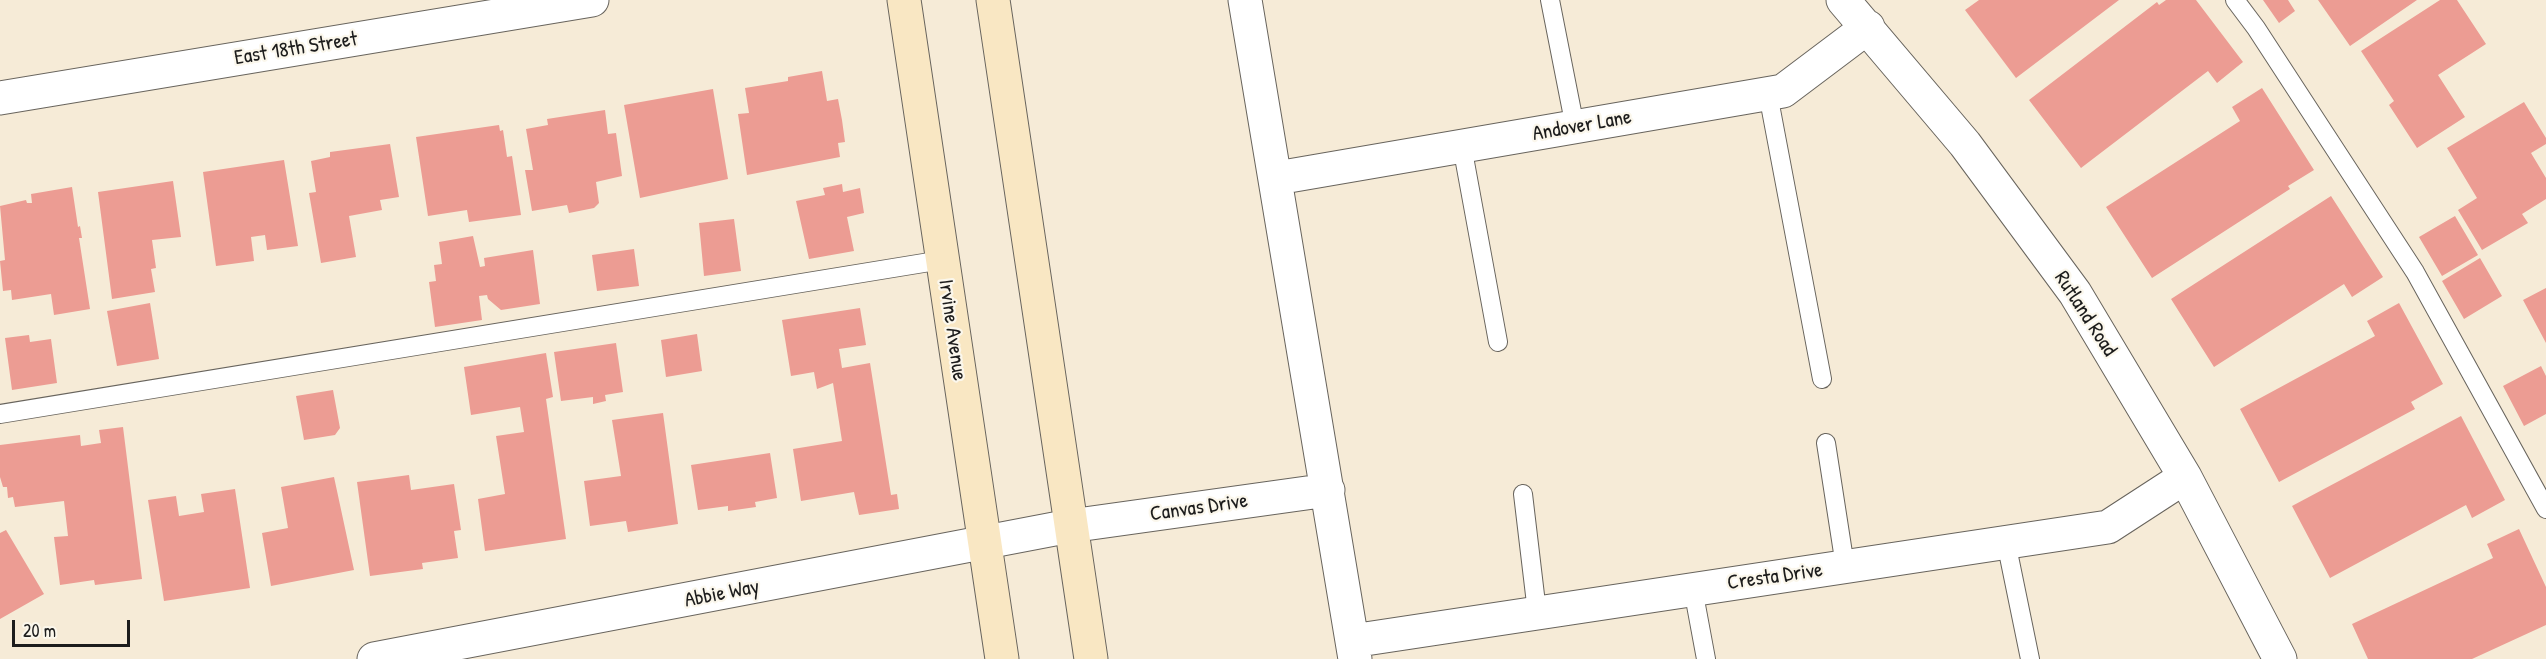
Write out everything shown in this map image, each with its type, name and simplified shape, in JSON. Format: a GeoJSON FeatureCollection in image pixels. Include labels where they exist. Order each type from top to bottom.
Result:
{"type":"FeatureCollection","features":[{"type":"Feature","properties":{"kind":"main road","name":"Irvine Avenue"},"geometry":{"type":"LineString","coordinates":[[904,0],[983,544],[1002,659]]}},
{"type":"Feature","properties":{"kind":"main road"},"geometry":{"type":"LineString","coordinates":[[993,0],[1091,659]]}},
{"type":"Feature","properties":{"kind":"street","name":"East 18th Street"},"geometry":{"type":"LineString","coordinates":[[0,98],[592,0]]}},
{"type":"Feature","properties":{"kind":"street"},"geometry":{"type":"LineString","coordinates":[[1245,0],[1354,650]]}},
{"type":"Feature","properties":{"kind":"street","name":"Rutland Road"},"geometry":{"type":"LineString","coordinates":[[1843,0],[1965,144],[2075,292],[2185,477],[2280,659]]}},
{"type":"Feature","properties":{"kind":"street","name":"Andover Lane"},"geometry":{"type":"LineString","coordinates":[[1276,178],[1783,91],[1868,27]]}},
{"type":"Feature","properties":{"kind":"street","name":"Cresta Drive"},"geometry":{"type":"LineString","coordinates":[[1354,650],[1537,612],[2108,527],[2185,477]]}},
{"type":"Feature","properties":{"kind":"street","name":"Canvas Drive"},"geometry":{"type":"LineString","coordinates":[[1070,526],[1328,490]]}},
{"type":"Feature","properties":{"kind":"street","name":"Abbie Way"},"geometry":{"type":"LineString","coordinates":[[374,659],[1070,526]]}},
{"type":"Feature","properties":{"kind":"lane"},"geometry":{"type":"LineString","coordinates":[[1550,0],[1575,127]]}},
{"type":"Feature","properties":{"kind":"lane"},"geometry":{"type":"LineString","coordinates":[[2235,0],[2415,272],[2546,508]]}},
{"type":"Feature","properties":{"kind":"lane"},"geometry":{"type":"LineString","coordinates":[[1768,94],[1822,379]]}},
{"type":"Feature","properties":{"kind":"lane"},"geometry":{"type":"LineString","coordinates":[[1462,146],[1498,342]]}},
{"type":"Feature","properties":{"kind":"lane"},"geometry":{"type":"LineString","coordinates":[[0,414],[942,260]]}},
{"type":"Feature","properties":{"kind":"lane"},"geometry":{"type":"LineString","coordinates":[[1826,443],[1845,566]]}},
{"type":"Feature","properties":{"kind":"lane"},"geometry":{"type":"LineString","coordinates":[[1523,494],[1537,612]]}},
{"type":"Feature","properties":{"kind":"lane"},"geometry":{"type":"LineString","coordinates":[[2006,542],[2030,659]]}},
{"type":"Feature","properties":{"kind":"lane"},"geometry":{"type":"LineString","coordinates":[[1694,589],[1706,659]]}},
{"type":"Feature","properties":{"kind":"building"},"geometry":{"type":"Polygon","coordinates":[[[1979,0],[2119,0],[2016,78],[1965,10],[1979,0]]]}},
{"type":"Feature","properties":{"kind":"building"},"geometry":{"type":"Polygon","coordinates":[[[2166,0],[2196,0],[2243,62],[2217,83],[2208,71],[2081,168],[2029,100],[2157,2],[2159,5],[2166,0]]]}},
{"type":"Feature","properties":{"kind":"building"},"geometry":{"type":"Polygon","coordinates":[[[2263,0],[2288,0],[2295,11],[2279,23],[2263,0]]]}},
{"type":"Feature","properties":{"kind":"building"},"geometry":{"type":"Polygon","coordinates":[[[2318,0],[2417,0],[2350,46],[2318,0]]]}},
{"type":"Feature","properties":{"kind":"building"},"geometry":{"type":"Polygon","coordinates":[[[2440,0],[2457,0],[2486,44],[2438,75],[2465,117],[2417,148],[2389,105],[2394,101],[2361,51],[2440,0]]]}},
{"type":"Feature","properties":{"kind":"building"},"geometry":{"type":"Polygon","coordinates":[[[822,71],[827,101],[838,99],[845,142],[838,143],[840,157],[747,175],[738,114],[749,113],[745,88],[788,81],[788,77],[822,71]]]}},
{"type":"Feature","properties":{"kind":"building"},"geometry":{"type":"Polygon","coordinates":[[[2262,88],[2314,170],[2288,186],[2290,189],[2152,278],[2106,207],[2240,121],[2232,107],[2262,88]]]}},
{"type":"Feature","properties":{"kind":"building"},"geometry":{"type":"Polygon","coordinates":[[[713,89],[728,179],[640,198],[624,105],[713,89]]]}},
{"type":"Feature","properties":{"kind":"building"},"geometry":{"type":"Polygon","coordinates":[[[2524,102],[2546,138],[2546,144],[2531,153],[2546,178],[2546,199],[2522,214],[2528,223],[2482,250],[2458,210],[2477,198],[2447,148],[2524,102]]]}},
{"type":"Feature","properties":{"kind":"building"},"geometry":{"type":"Polygon","coordinates":[[[605,110],[608,134],[616,133],[622,176],[596,182],[599,203],[594,208],[569,213],[567,205],[532,211],[525,170],[533,170],[526,129],[548,125],[547,119],[605,110]]]}},
{"type":"Feature","properties":{"kind":"building"},"geometry":{"type":"Polygon","coordinates":[[[499,125],[500,131],[503,130],[507,157],[512,156],[521,215],[469,222],[467,210],[428,216],[416,137],[499,125]]]}},
{"type":"Feature","properties":{"kind":"building"},"geometry":{"type":"Polygon","coordinates":[[[390,144],[399,197],[380,200],[382,210],[349,216],[356,257],[321,263],[309,193],[316,192],[311,161],[330,157],[330,152],[390,144]]]}},
{"type":"Feature","properties":{"kind":"building"},"geometry":{"type":"Polygon","coordinates":[[[284,160],[298,246],[267,250],[265,235],[251,237],[254,261],[216,266],[203,172],[284,160]]]}},
{"type":"Feature","properties":{"kind":"building"},"geometry":{"type":"Polygon","coordinates":[[[173,181],[181,237],[152,240],[156,268],[151,269],[155,292],[112,299],[98,192],[173,181]]]}},
{"type":"Feature","properties":{"kind":"building"},"geometry":{"type":"Polygon","coordinates":[[[842,184],[843,192],[860,188],[864,213],[847,217],[854,251],[809,259],[796,201],[825,195],[823,188],[842,184]]]}},
{"type":"Feature","properties":{"kind":"building"},"geometry":{"type":"Polygon","coordinates":[[[72,187],[78,227],[80,226],[82,238],[79,238],[90,309],[54,315],[51,294],[12,300],[11,290],[3,291],[0,261],[5,260],[0,206],[26,200],[27,203],[32,203],[31,194],[72,187]]]}},
{"type":"Feature","properties":{"kind":"building"},"geometry":{"type":"Polygon","coordinates":[[[2331,196],[2383,277],[2352,297],[2344,284],[2214,367],[2171,299],[2331,196]]]}},
{"type":"Feature","properties":{"kind":"building"},"geometry":{"type":"Polygon","coordinates":[[[2455,216],[2478,255],[2442,276],[2419,237],[2455,216]]]}},
{"type":"Feature","properties":{"kind":"building"},"geometry":{"type":"Polygon","coordinates":[[[734,219],[741,271],[704,276],[699,223],[734,219]]]}},
{"type":"Feature","properties":{"kind":"building"},"geometry":{"type":"Polygon","coordinates":[[[473,236],[480,267],[485,266],[484,258],[533,250],[540,304],[501,310],[488,299],[487,295],[479,296],[482,320],[435,327],[429,282],[436,281],[434,265],[442,264],[439,242],[473,236]]]}},
{"type":"Feature","properties":{"kind":"building"},"geometry":{"type":"Polygon","coordinates":[[[634,249],[639,286],[597,291],[592,255],[634,249]]]}},
{"type":"Feature","properties":{"kind":"building"},"geometry":{"type":"Polygon","coordinates":[[[2480,258],[2502,296],[2464,319],[2442,281],[2480,258]]]}},
{"type":"Feature","properties":{"kind":"building"},"geometry":{"type":"Polygon","coordinates":[[[2546,288],[2546,343],[2523,300],[2546,288]]]}},
{"type":"Feature","properties":{"kind":"building"},"geometry":{"type":"Polygon","coordinates":[[[150,303],[159,359],[117,366],[107,311],[150,303]]]}},
{"type":"Feature","properties":{"kind":"building"},"geometry":{"type":"Polygon","coordinates":[[[2399,303],[2443,384],[2411,402],[2415,409],[2279,482],[2240,409],[2375,336],[2367,321],[2399,303]]]}},
{"type":"Feature","properties":{"kind":"building"},"geometry":{"type":"Polygon","coordinates":[[[860,308],[866,345],[839,349],[842,368],[870,363],[891,495],[897,494],[899,509],[859,515],[854,492],[801,501],[793,449],[842,441],[833,383],[817,389],[814,372],[791,376],[782,320],[860,308]]]}},
{"type":"Feature","properties":{"kind":"building"},"geometry":{"type":"Polygon","coordinates":[[[697,334],[702,371],[666,377],[661,340],[697,334]]]}},
{"type":"Feature","properties":{"kind":"building"},"geometry":{"type":"Polygon","coordinates":[[[29,335],[30,342],[51,339],[57,383],[12,390],[5,338],[29,335]]]}},
{"type":"Feature","properties":{"kind":"building"},"geometry":{"type":"Polygon","coordinates":[[[616,343],[623,392],[605,395],[606,401],[593,404],[593,397],[561,401],[554,352],[616,343]]]}},
{"type":"Feature","properties":{"kind":"building"},"geometry":{"type":"Polygon","coordinates":[[[546,353],[553,397],[546,399],[566,539],[485,551],[478,499],[505,494],[496,436],[524,432],[520,407],[471,415],[464,367],[546,353]]]}},
{"type":"Feature","properties":{"kind":"building"},"geometry":{"type":"Polygon","coordinates":[[[2541,366],[2546,376],[2546,414],[2524,426],[2503,386],[2541,366]]]}},
{"type":"Feature","properties":{"kind":"building"},"geometry":{"type":"Polygon","coordinates":[[[333,390],[340,428],[335,435],[304,440],[296,396],[333,390]]]}},
{"type":"Feature","properties":{"kind":"building"},"geometry":{"type":"Polygon","coordinates":[[[663,413],[678,524],[628,532],[626,521],[590,526],[584,481],[621,476],[612,420],[663,413]]]}},
{"type":"Feature","properties":{"kind":"building"},"geometry":{"type":"Polygon","coordinates":[[[2461,416],[2505,500],[2472,518],[2466,505],[2330,578],[2292,506],[2461,416]]]}},
{"type":"Feature","properties":{"kind":"building"},"geometry":{"type":"Polygon","coordinates":[[[123,427],[142,579],[95,585],[94,580],[60,585],[54,537],[68,536],[64,501],[15,507],[13,497],[8,498],[7,487],[3,487],[0,477],[0,445],[80,435],[81,446],[101,443],[99,430],[123,427]]]}},
{"type":"Feature","properties":{"kind":"building"},"geometry":{"type":"Polygon","coordinates":[[[770,453],[777,498],[755,502],[756,507],[728,511],[728,506],[698,510],[691,465],[770,453]]]}},
{"type":"Feature","properties":{"kind":"building"},"geometry":{"type":"Polygon","coordinates":[[[409,475],[411,490],[454,484],[461,530],[454,531],[458,558],[422,563],[423,569],[370,576],[357,482],[409,475]]]}},
{"type":"Feature","properties":{"kind":"building"},"geometry":{"type":"Polygon","coordinates":[[[334,477],[354,570],[271,586],[262,533],[288,528],[281,487],[334,477]]]}},
{"type":"Feature","properties":{"kind":"building"},"geometry":{"type":"Polygon","coordinates":[[[235,489],[250,588],[164,601],[148,500],[176,496],[179,516],[204,512],[201,494],[235,489]]]}},
{"type":"Feature","properties":{"kind":"building"},"geometry":{"type":"Polygon","coordinates":[[[2519,529],[2546,587],[2546,625],[2472,659],[2368,659],[2352,624],[2493,558],[2487,544],[2519,529]]]}},
{"type":"Feature","properties":{"kind":"building"},"geometry":{"type":"Polygon","coordinates":[[[6,530],[44,594],[0,619],[0,533],[6,530]]]}}]}
